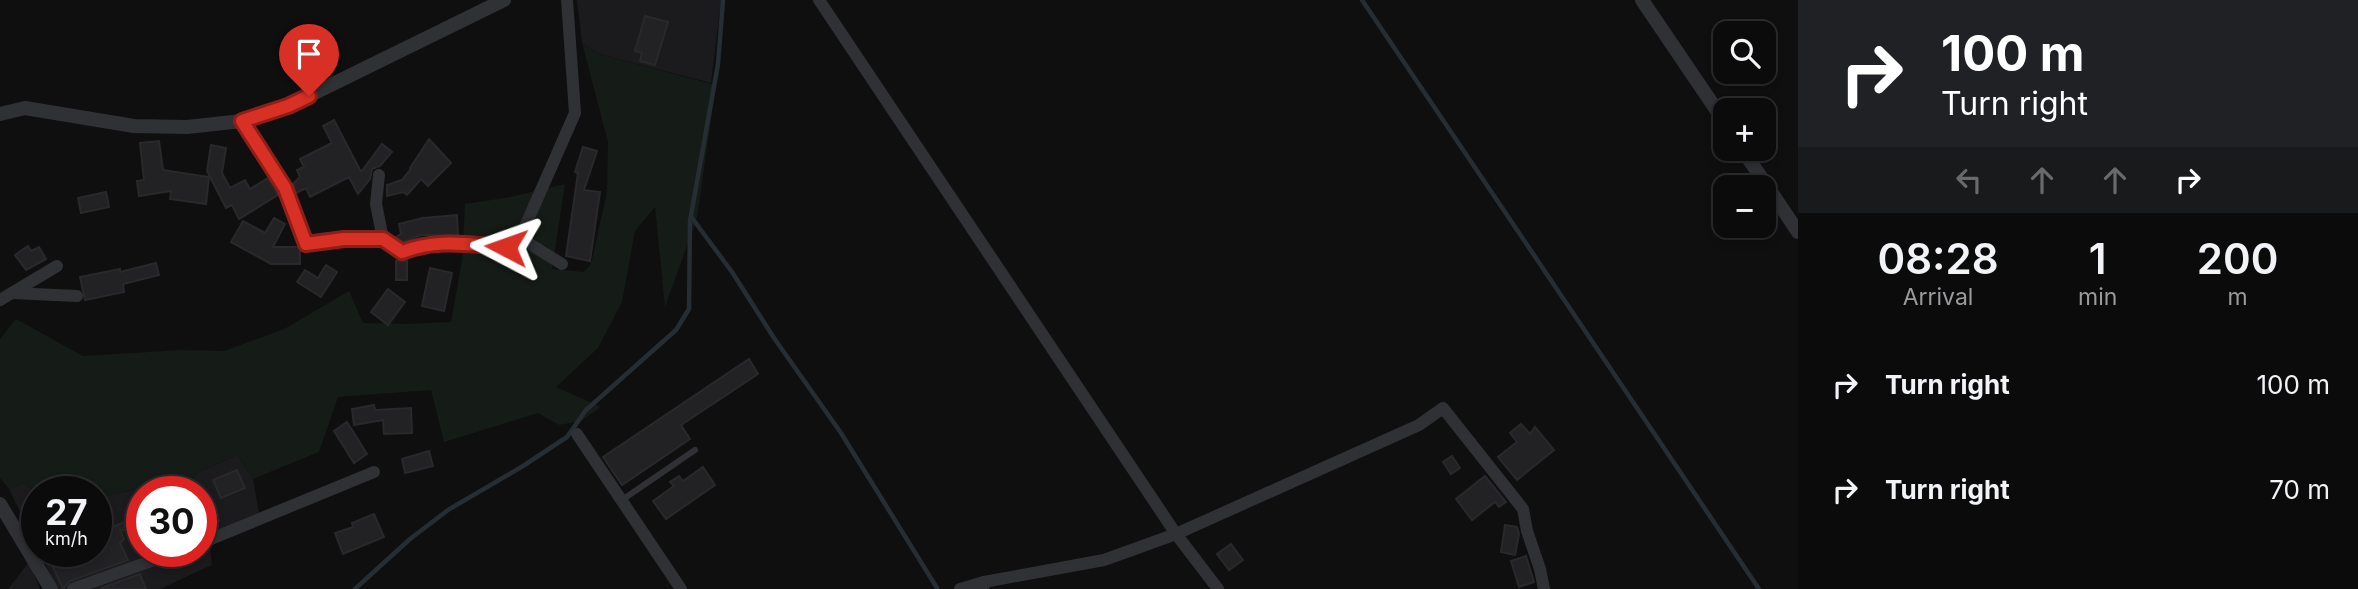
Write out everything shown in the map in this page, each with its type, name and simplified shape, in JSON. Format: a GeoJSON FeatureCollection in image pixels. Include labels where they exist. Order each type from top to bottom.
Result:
{"type":"FeatureCollection","features":[{"type":"Feature","properties":{"kind":"street"},"geometry":{"type":"LineString","coordinates":[[0,114],[25,107],[134,126],[187,127],[242,121],[288,106],[504,0]]}},
{"type":"Feature","properties":{"kind":"street"},"geometry":{"type":"LineString","coordinates":[[528,243],[524,229],[575,113],[567,0]]}},
{"type":"Feature","properties":{"kind":"street"},"geometry":{"type":"LineString","coordinates":[[819,0],[1176,534],[1218,589]]}},
{"type":"Feature","properties":{"kind":"street"},"geometry":{"type":"LineString","coordinates":[[1642,0],[1713,105]]}},
{"type":"Feature","properties":{"kind":"street"},"geometry":{"type":"LineString","coordinates":[[242,121],[285,188],[306,244],[344,239],[383,239],[402,252],[421,244],[506,247],[528,243],[562,264]]}},
{"type":"Feature","properties":{"kind":"street"},"geometry":{"type":"LineString","coordinates":[[1750,161],[1798,232]]}},
{"type":"Feature","properties":{"kind":"street"},"geometry":{"type":"LineString","coordinates":[[379,175],[376,204],[383,239]]}},
{"type":"Feature","properties":{"kind":"street"},"geometry":{"type":"LineString","coordinates":[[6,297],[57,265]]}},
{"type":"Feature","properties":{"kind":"street"},"geometry":{"type":"LineString","coordinates":[[6,297],[77,296]]}},
{"type":"Feature","properties":{"kind":"street"},"geometry":{"type":"LineString","coordinates":[[960,589],[1104,560],[1176,534],[1419,425],[1443,408],[1523,509],[1544,589]]}},
{"type":"Feature","properties":{"kind":"street"},"geometry":{"type":"LineString","coordinates":[[577,434],[681,589]]}},
{"type":"Feature","properties":{"kind":"street"},"geometry":{"type":"LineString","coordinates":[[217,536],[374,472]]}},
{"type":"Feature","properties":{"kind":"street"},"geometry":{"type":"LineString","coordinates":[[0,504],[51,589]]}},
{"type":"Feature","properties":{"kind":"street"},"geometry":{"type":"LineString","coordinates":[[73,589],[134,567]]}},
{"type":"Feature","properties":{"kind":"lane"},"geometry":{"type":"LineString","coordinates":[[622,500],[695,450]]}},
{"type":"Feature","properties":{"kind":"shaded area"},"geometry":{"type":"Polygon","coordinates":[[[577,0],[721,0],[711,83],[599,54],[582,43],[577,0]]]}},
{"type":"Feature","properties":{"kind":"shaded area"},"geometry":{"type":"Polygon","coordinates":[[[582,43],[599,54],[716,85],[697,218],[665,307],[655,207],[635,231],[622,302],[598,348],[556,387],[601,407],[581,421],[559,425],[538,413],[444,442],[431,390],[338,397],[319,452],[253,479],[238,455],[194,476],[126,476],[126,491],[112,494],[112,476],[21,476],[21,484],[9,489],[0,478],[0,339],[16,319],[83,356],[181,350],[224,351],[284,329],[349,291],[363,323],[451,322],[462,260],[465,204],[565,184],[552,269],[584,272],[591,264],[607,192],[608,142],[582,43]]]}},
{"type":"Feature","properties":{"kind":"shaded area"},"geometry":{"type":"Polygon","coordinates":[[[238,455],[253,479],[261,525],[217,543],[217,476],[194,476],[238,455]]]}},
{"type":"Feature","properties":{"kind":"shaded area"},"geometry":{"type":"Polygon","coordinates":[[[21,484],[21,513],[9,489],[21,484]]]}},
{"type":"Feature","properties":{"kind":"shaded area"},"geometry":{"type":"Polygon","coordinates":[[[126,492],[126,567],[208,567],[160,589],[56,589],[47,567],[112,567],[112,495],[126,492]]]}},
{"type":"Feature","properties":{"kind":"shaded area"},"geometry":{"type":"Polygon","coordinates":[[[25,567],[31,567],[40,589],[8,589],[25,567]]]}},
{"type":"Feature","properties":{"kind":"building"},"geometry":{"type":"Polygon","coordinates":[[[645,16],[668,22],[655,65],[640,61],[642,53],[635,51],[645,16]]]}},
{"type":"Feature","properties":{"kind":"building"},"geometry":{"type":"Polygon","coordinates":[[[334,120],[361,172],[382,144],[392,152],[380,166],[372,169],[370,179],[358,194],[349,177],[310,197],[306,188],[296,193],[293,184],[300,177],[297,170],[304,167],[300,159],[332,143],[323,126],[334,120]]]}},
{"type":"Feature","properties":{"kind":"building"},"geometry":{"type":"Polygon","coordinates":[[[429,139],[451,163],[428,186],[421,179],[407,195],[403,192],[387,196],[387,185],[402,180],[429,139]]]}},
{"type":"Feature","properties":{"kind":"building"},"geometry":{"type":"Polygon","coordinates":[[[159,141],[163,170],[209,177],[206,204],[170,199],[171,191],[139,196],[137,181],[144,180],[140,143],[159,141]]]}},
{"type":"Feature","properties":{"kind":"building"},"geometry":{"type":"Polygon","coordinates":[[[211,145],[226,148],[222,173],[230,188],[245,180],[250,189],[268,178],[278,195],[239,219],[232,205],[226,208],[207,171],[211,145]]]}},
{"type":"Feature","properties":{"kind":"building"},"geometry":{"type":"Polygon","coordinates":[[[583,147],[597,151],[584,190],[600,192],[590,261],[566,256],[578,173],[575,172],[583,147]]]}},
{"type":"Feature","properties":{"kind":"building"},"geometry":{"type":"Polygon","coordinates":[[[106,192],[109,207],[81,213],[78,198],[106,192]]]}},
{"type":"Feature","properties":{"kind":"building"},"geometry":{"type":"Polygon","coordinates":[[[457,215],[458,235],[421,235],[403,242],[396,237],[401,234],[399,224],[423,218],[457,215]]]}},
{"type":"Feature","properties":{"kind":"building"},"geometry":{"type":"Polygon","coordinates":[[[274,218],[285,224],[273,247],[298,247],[300,264],[271,264],[231,242],[243,221],[265,233],[274,218]]]}},
{"type":"Feature","properties":{"kind":"building"},"geometry":{"type":"Polygon","coordinates":[[[28,246],[31,251],[39,247],[46,259],[26,270],[15,255],[28,246]]]}},
{"type":"Feature","properties":{"kind":"building"},"geometry":{"type":"Polygon","coordinates":[[[396,261],[407,261],[407,280],[396,280],[396,261]]]}},
{"type":"Feature","properties":{"kind":"building"},"geometry":{"type":"Polygon","coordinates":[[[156,263],[159,275],[123,284],[124,292],[85,300],[80,277],[120,269],[120,272],[156,263]]]}},
{"type":"Feature","properties":{"kind":"building"},"geometry":{"type":"Polygon","coordinates":[[[326,265],[337,272],[321,297],[297,282],[305,270],[318,278],[326,265]]]}},
{"type":"Feature","properties":{"kind":"building"},"geometry":{"type":"Polygon","coordinates":[[[430,268],[452,273],[444,311],[422,306],[430,268]]]}},
{"type":"Feature","properties":{"kind":"building"},"geometry":{"type":"Polygon","coordinates":[[[388,289],[405,302],[388,325],[371,312],[388,289]]]}},
{"type":"Feature","properties":{"kind":"building"},"geometry":{"type":"Polygon","coordinates":[[[749,359],[758,374],[681,425],[690,439],[622,485],[603,457],[749,359]]]}},
{"type":"Feature","properties":{"kind":"building"},"geometry":{"type":"Polygon","coordinates":[[[374,405],[375,410],[411,408],[412,433],[384,434],[383,420],[354,425],[352,409],[374,405]]]}},
{"type":"Feature","properties":{"kind":"building"},"geometry":{"type":"Polygon","coordinates":[[[347,422],[367,454],[354,463],[334,431],[347,422]]]}},
{"type":"Feature","properties":{"kind":"building"},"geometry":{"type":"Polygon","coordinates":[[[1521,424],[1530,434],[1535,427],[1554,450],[1517,480],[1498,457],[1517,442],[1510,433],[1521,424]]]}},
{"type":"Feature","properties":{"kind":"building"},"geometry":{"type":"Polygon","coordinates":[[[429,451],[433,466],[405,473],[402,459],[429,451]]]}},
{"type":"Feature","properties":{"kind":"building"},"geometry":{"type":"Polygon","coordinates":[[[1452,456],[1460,468],[1451,474],[1443,462],[1452,456]]]}},
{"type":"Feature","properties":{"kind":"building"},"geometry":{"type":"Polygon","coordinates":[[[703,467],[715,485],[666,519],[653,501],[674,486],[670,482],[679,476],[683,481],[703,467]]]}},
{"type":"Feature","properties":{"kind":"building"},"geometry":{"type":"Polygon","coordinates":[[[237,470],[245,488],[221,498],[217,489],[217,478],[237,470]]]}},
{"type":"Feature","properties":{"kind":"building"},"geometry":{"type":"Polygon","coordinates":[[[1485,476],[1506,502],[1499,507],[1495,502],[1472,520],[1456,499],[1485,476]]]}},
{"type":"Feature","properties":{"kind":"building"},"geometry":{"type":"Polygon","coordinates":[[[374,514],[384,537],[343,554],[335,533],[353,527],[352,523],[374,514]]]}},
{"type":"Feature","properties":{"kind":"building"},"geometry":{"type":"Polygon","coordinates":[[[126,521],[126,530],[120,530],[124,539],[120,543],[126,561],[112,566],[112,528],[126,521]]]}},
{"type":"Feature","properties":{"kind":"building"},"geometry":{"type":"Polygon","coordinates":[[[1505,525],[1517,527],[1519,534],[1515,555],[1501,552],[1505,525]]]}},
{"type":"Feature","properties":{"kind":"building"},"geometry":{"type":"Polygon","coordinates":[[[1231,544],[1243,560],[1229,570],[1217,554],[1231,544]]]}},
{"type":"Feature","properties":{"kind":"building"},"geometry":{"type":"Polygon","coordinates":[[[1526,556],[1534,582],[1519,587],[1511,561],[1526,556]]]}},
{"type":"Feature","properties":{"kind":"building"},"geometry":{"type":"Polygon","coordinates":[[[53,567],[109,567],[70,581],[63,589],[53,567]]]}},
{"type":"Feature","properties":{"kind":"building"},"geometry":{"type":"Polygon","coordinates":[[[140,574],[146,589],[99,589],[140,574]]]}},
{"type":"Feature","properties":{"kind":"waterway"},"geometry":{"type":"LineString","coordinates":[[355,589],[410,539],[448,510],[567,437],[586,410],[676,330],[689,309],[690,221],[718,64],[723,0]]}},
{"type":"Feature","properties":{"kind":"waterway"},"geometry":{"type":"LineString","coordinates":[[1362,0],[1759,589]]}},
{"type":"Feature","properties":{"kind":"waterway"},"geometry":{"type":"LineString","coordinates":[[692,218],[732,272],[774,338],[841,433],[937,588]]}},
{"type":"Feature","properties":{"kind":"route"},"geometry":{"type":"LineString","coordinates":[[309,96],[242,121],[285,188],[306,244],[344,239],[383,239],[402,252],[421,244],[506,247]]}}]}
